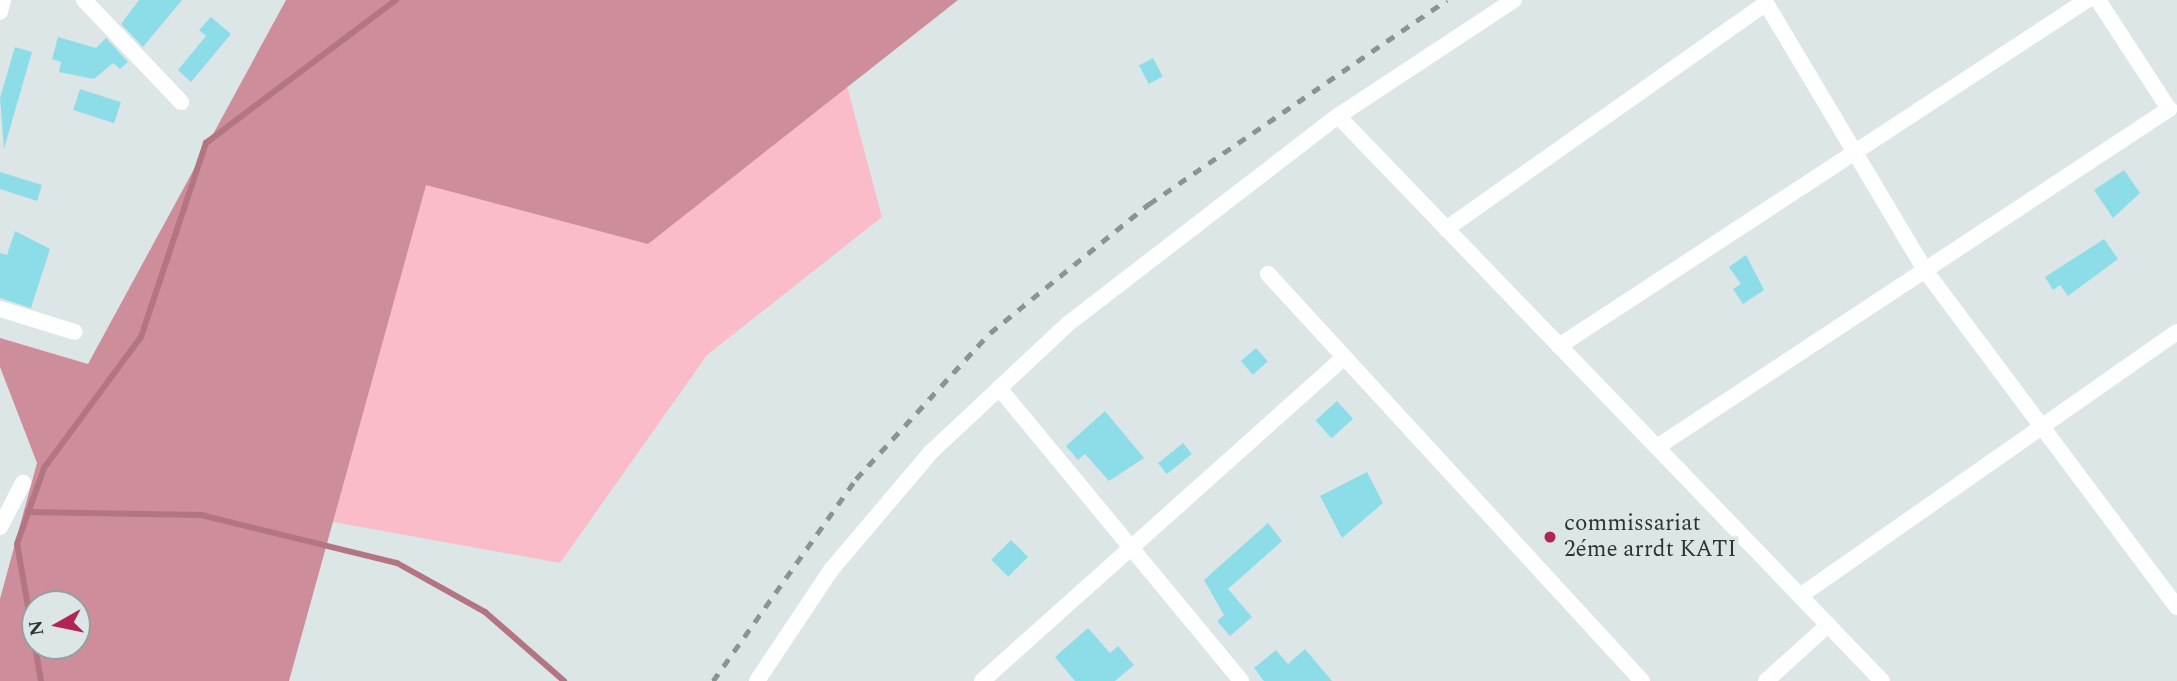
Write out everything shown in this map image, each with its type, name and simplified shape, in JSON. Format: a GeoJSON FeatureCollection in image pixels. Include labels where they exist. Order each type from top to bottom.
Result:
{"type":"FeatureCollection","features":[{"type":"Feature","properties":{"kind":"street"},"geometry":{"type":"LineString","coordinates":[[0,12],[3,0]]}},
{"type":"Feature","properties":{"kind":"street"},"geometry":{"type":"LineString","coordinates":[[83,0],[180,102]]}},
{"type":"Feature","properties":{"kind":"street"},"geometry":{"type":"LineString","coordinates":[[757,681],[831,570],[931,452],[1069,323],[1338,116],[1514,0]]}},
{"type":"Feature","properties":{"kind":"street"},"geometry":{"type":"LineString","coordinates":[[1559,346],[2087,0]]}},
{"type":"Feature","properties":{"kind":"street"},"geometry":{"type":"LineString","coordinates":[[1657,447],[1927,273],[2169,109],[2098,0]]}},
{"type":"Feature","properties":{"kind":"street"},"geometry":{"type":"LineString","coordinates":[[1446,229],[1765,2],[1927,273],[2040,429],[2177,607]]}},
{"type":"Feature","properties":{"kind":"street"},"geometry":{"type":"LineString","coordinates":[[1338,116],[1882,681]]}},
{"type":"Feature","properties":{"kind":"street"},"geometry":{"type":"LineString","coordinates":[[1268,274],[1642,681]]}},
{"type":"Feature","properties":{"kind":"street"},"geometry":{"type":"LineString","coordinates":[[0,309],[75,332]]}},
{"type":"Feature","properties":{"kind":"street"},"geometry":{"type":"LineString","coordinates":[[1800,596],[2177,332]]}},
{"type":"Feature","properties":{"kind":"street"},"geometry":{"type":"LineString","coordinates":[[982,681],[1344,357]]}},
{"type":"Feature","properties":{"kind":"street"},"geometry":{"type":"LineString","coordinates":[[999,388],[1241,681]]}},
{"type":"Feature","properties":{"kind":"street"},"geometry":{"type":"LineString","coordinates":[[0,527],[23,482]]}},
{"type":"Feature","properties":{"kind":"street"},"geometry":{"type":"LineString","coordinates":[[1766,681],[1828,625]]}},
{"type":"Feature","properties":{"kind":"shaded area"},"geometry":{"type":"Polygon","coordinates":[[[286,0],[958,0],[648,244],[426,185],[289,681],[0,681],[0,599],[37,463],[0,367],[0,338],[88,364],[286,0]]]}},
{"type":"Feature","properties":{"kind":"shaded area"},"geometry":{"type":"Polygon","coordinates":[[[824,0],[882,217],[707,355],[560,563],[284,513],[417,124],[824,0]]]}},
{"type":"Feature","properties":{"kind":"building"},"geometry":{"type":"Polygon","coordinates":[[[139,0],[182,0],[143,47],[121,24],[139,0]]]}},
{"type":"Feature","properties":{"kind":"building"},"geometry":{"type":"Polygon","coordinates":[[[211,17],[231,34],[191,82],[178,70],[206,36],[199,30],[211,17]]]}},
{"type":"Feature","properties":{"kind":"building"},"geometry":{"type":"Polygon","coordinates":[[[58,37],[96,48],[106,38],[128,62],[120,69],[113,63],[94,79],[59,72],[61,62],[52,59],[58,37]]]}},
{"type":"Feature","properties":{"kind":"building"},"geometry":{"type":"Polygon","coordinates":[[[15,47],[32,52],[4,149],[0,98],[15,47]]]}},
{"type":"Feature","properties":{"kind":"building"},"geometry":{"type":"Polygon","coordinates":[[[1153,58],[1163,77],[1149,84],[1139,66],[1153,58]]]}},
{"type":"Feature","properties":{"kind":"building"},"geometry":{"type":"Polygon","coordinates":[[[80,89],[121,102],[114,123],[73,110],[80,89]]]}},
{"type":"Feature","properties":{"kind":"building"},"geometry":{"type":"Polygon","coordinates":[[[2124,170],[2140,193],[2113,218],[2094,190],[2124,170]]]}},
{"type":"Feature","properties":{"kind":"building"},"geometry":{"type":"Polygon","coordinates":[[[0,172],[42,185],[37,201],[0,189],[0,172]]]}},
{"type":"Feature","properties":{"kind":"building"},"geometry":{"type":"Polygon","coordinates":[[[15,231],[50,249],[31,308],[0,298],[0,253],[7,255],[15,231]]]}},
{"type":"Feature","properties":{"kind":"building"},"geometry":{"type":"Polygon","coordinates":[[[2104,239],[2118,259],[2068,296],[2060,285],[2053,290],[2045,277],[2104,239]]]}},
{"type":"Feature","properties":{"kind":"building"},"geometry":{"type":"Polygon","coordinates":[[[1746,255],[1764,290],[1743,304],[1733,289],[1741,284],[1729,267],[1746,255]]]}},
{"type":"Feature","properties":{"kind":"building"},"geometry":{"type":"Polygon","coordinates":[[[1256,348],[1268,362],[1253,375],[1241,361],[1256,348]]]}},
{"type":"Feature","properties":{"kind":"building"},"geometry":{"type":"Polygon","coordinates":[[[1337,401],[1353,419],[1332,438],[1315,420],[1337,401]]]}},
{"type":"Feature","properties":{"kind":"building"},"geometry":{"type":"Polygon","coordinates":[[[1105,411],[1144,458],[1109,481],[1085,454],[1078,460],[1066,446],[1105,411]]]}},
{"type":"Feature","properties":{"kind":"building"},"geometry":{"type":"Polygon","coordinates":[[[1183,443],[1192,454],[1167,474],[1158,463],[1183,443]]]}},
{"type":"Feature","properties":{"kind":"building"},"geometry":{"type":"Polygon","coordinates":[[[1367,472],[1383,503],[1342,538],[1320,496],[1367,472]]]}},
{"type":"Feature","properties":{"kind":"building"},"geometry":{"type":"Polygon","coordinates":[[[1268,523],[1282,541],[1228,589],[1252,617],[1230,636],[1217,621],[1224,615],[1204,580],[1268,523]]]}},
{"type":"Feature","properties":{"kind":"building"},"geometry":{"type":"Polygon","coordinates":[[[1011,540],[1028,557],[1008,577],[991,560],[1011,540]]]}},
{"type":"Feature","properties":{"kind":"building"},"geometry":{"type":"Polygon","coordinates":[[[1088,628],[1110,653],[1118,646],[1134,665],[1115,681],[1075,681],[1055,657],[1088,628]]]}},
{"type":"Feature","properties":{"kind":"building"},"geometry":{"type":"Polygon","coordinates":[[[1305,649],[1332,681],[1264,681],[1254,668],[1276,650],[1288,664],[1305,649]]]}},
{"type":"Feature","properties":{"kind":"waterway"},"geometry":{"type":"LineString","coordinates":[[41,681],[17,544],[44,468],[141,337],[206,143],[396,0]]}},
{"type":"Feature","properties":{"kind":"waterway"},"geometry":{"type":"LineString","coordinates":[[28,512],[201,515],[397,563],[485,612],[564,681]]}},
{"type":"Feature","properties":{"kind":"railway"},"geometry":{"type":"LineString","coordinates":[[713,681],[856,479],[990,333],[1149,204],[1447,0]]}},
{"type":"Feature","properties":{"kind":"place","name":"commissariat 2éme arrdt KATI"},"geometry":{"type":"Point","coordinates":[1550,537]}}]}
